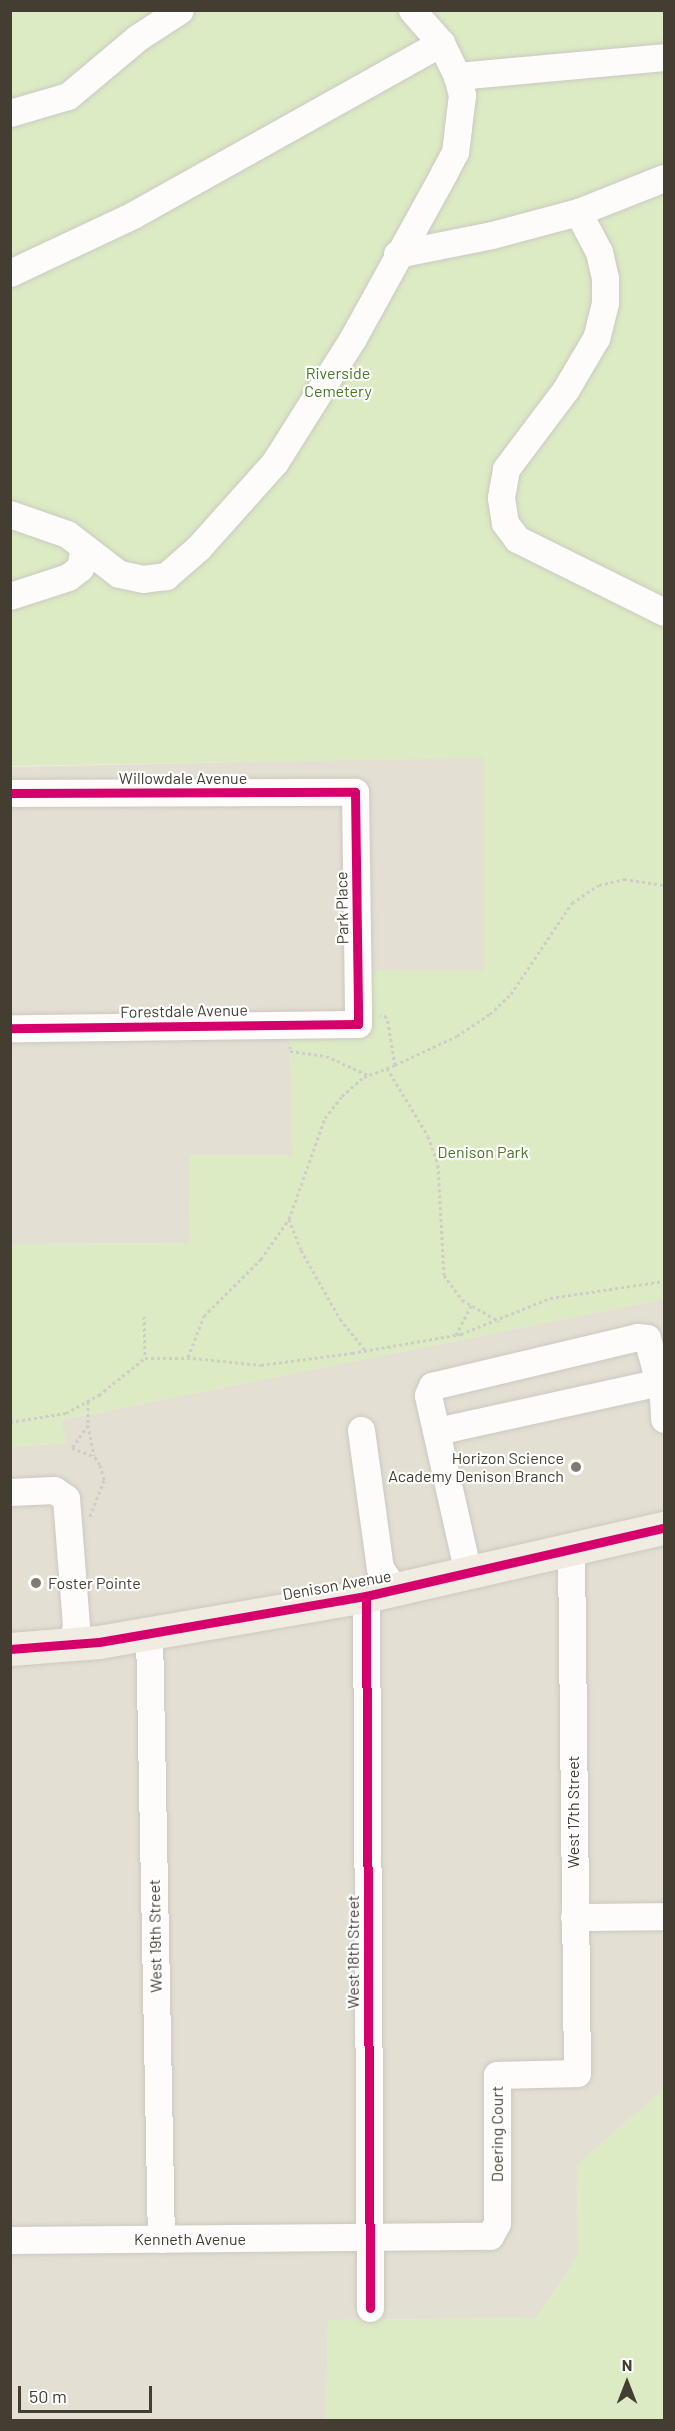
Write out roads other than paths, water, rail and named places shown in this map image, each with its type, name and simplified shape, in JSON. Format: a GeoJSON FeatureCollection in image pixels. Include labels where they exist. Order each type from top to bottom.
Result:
{"type":"FeatureCollection","features":[{"type":"Feature","properties":{"kind":"main road","name":"Denison Avenue"},"geometry":{"type":"LineString","coordinates":[[10,1649],[71,1645],[380,1593],[664,1528]]}},
{"type":"Feature","properties":{"kind":"street"},"geometry":{"type":"LineString","coordinates":[[10,113],[68,96],[137,38],[180,10]]}},
{"type":"Feature","properties":{"kind":"street"},"geometry":{"type":"LineString","coordinates":[[10,514],[43,522],[84,547],[119,574],[143,579],[166,576],[198,548],[275,462],[353,338],[397,254],[455,152],[462,95],[458,76],[441,43],[415,11]]}},
{"type":"Feature","properties":{"kind":"street"},"geometry":{"type":"LineString","coordinates":[[10,273],[132,215],[441,43]]}},
{"type":"Feature","properties":{"kind":"street"},"geometry":{"type":"LineString","coordinates":[[458,76],[664,57]]}},
{"type":"Feature","properties":{"kind":"street"},"geometry":{"type":"LineString","coordinates":[[397,254],[492,235],[578,212],[664,178]]}},
{"type":"Feature","properties":{"kind":"street"},"geometry":{"type":"LineString","coordinates":[[578,212],[599,252],[605,278],[604,303],[596,338],[566,390],[506,470],[501,498],[505,523],[517,539],[664,612]]}},
{"type":"Feature","properties":{"kind":"street"},"geometry":{"type":"LineString","coordinates":[[10,596],[68,577],[80,567],[84,547]]}},
{"type":"Feature","properties":{"kind":"street","name":"Willowdale Avenue"},"geometry":{"type":"LineString","coordinates":[[10,793],[355,792]]}},
{"type":"Feature","properties":{"kind":"street","name":"Park Place"},"geometry":{"type":"LineString","coordinates":[[355,792],[369,1019]]}},
{"type":"Feature","properties":{"kind":"street","name":"Forestdale Avenue"},"geometry":{"type":"LineString","coordinates":[[10,1028],[369,1019]]}},
{"type":"Feature","properties":{"kind":"street"},"geometry":{"type":"LineString","coordinates":[[437,1431],[662,1399],[647,1338],[637,1337],[432,1386],[428,1395],[468,1573]]}},
{"type":"Feature","properties":{"kind":"street"},"geometry":{"type":"LineString","coordinates":[[361,1430],[380,1568],[380,1593]]}},
{"type":"Feature","properties":{"kind":"street"},"geometry":{"type":"LineString","coordinates":[[10,1492],[54,1490],[66,1498],[76,1626],[71,1645]]}},
{"type":"Feature","properties":{"kind":"street","name":"West 17th Street"},"geometry":{"type":"LineString","coordinates":[[572,1550],[577,2073]]}},
{"type":"Feature","properties":{"kind":"street","name":"West 18th Street"},"geometry":{"type":"LineString","coordinates":[[370,2308],[380,1593]]}},
{"type":"Feature","properties":{"kind":"street","name":"West 19th Street"},"geometry":{"type":"LineString","coordinates":[[148,1633],[161,2239]]}},
{"type":"Feature","properties":{"kind":"street"},"geometry":{"type":"LineString","coordinates":[[574,1917],[664,1917]]}},
{"type":"Feature","properties":{"kind":"street","name":"Doering Court"},"geometry":{"type":"LineString","coordinates":[[490,2236],[497,2223],[497,2075],[577,2073]]}},
{"type":"Feature","properties":{"kind":"street","name":"Kenneth Avenue"},"geometry":{"type":"LineString","coordinates":[[10,2240],[490,2236]]}},
{"type":"Feature","properties":{"kind":"place","name":"Horizon Science Academy Denison Branch"},"geometry":{"type":"Point","coordinates":[576,1467]}},
{"type":"Feature","properties":{"kind":"place","name":"Foster Pointe"},"geometry":{"type":"Point","coordinates":[36,1583]}},
{"type":"Feature","properties":{"kind":"park label","name":"Riverside Cemetery"},"geometry":{"type":"Point","coordinates":[338,382]}},
{"type":"Feature","properties":{"kind":"park label","name":"Denison Park"},"geometry":{"type":"Point","coordinates":[483,1152]}}]}
